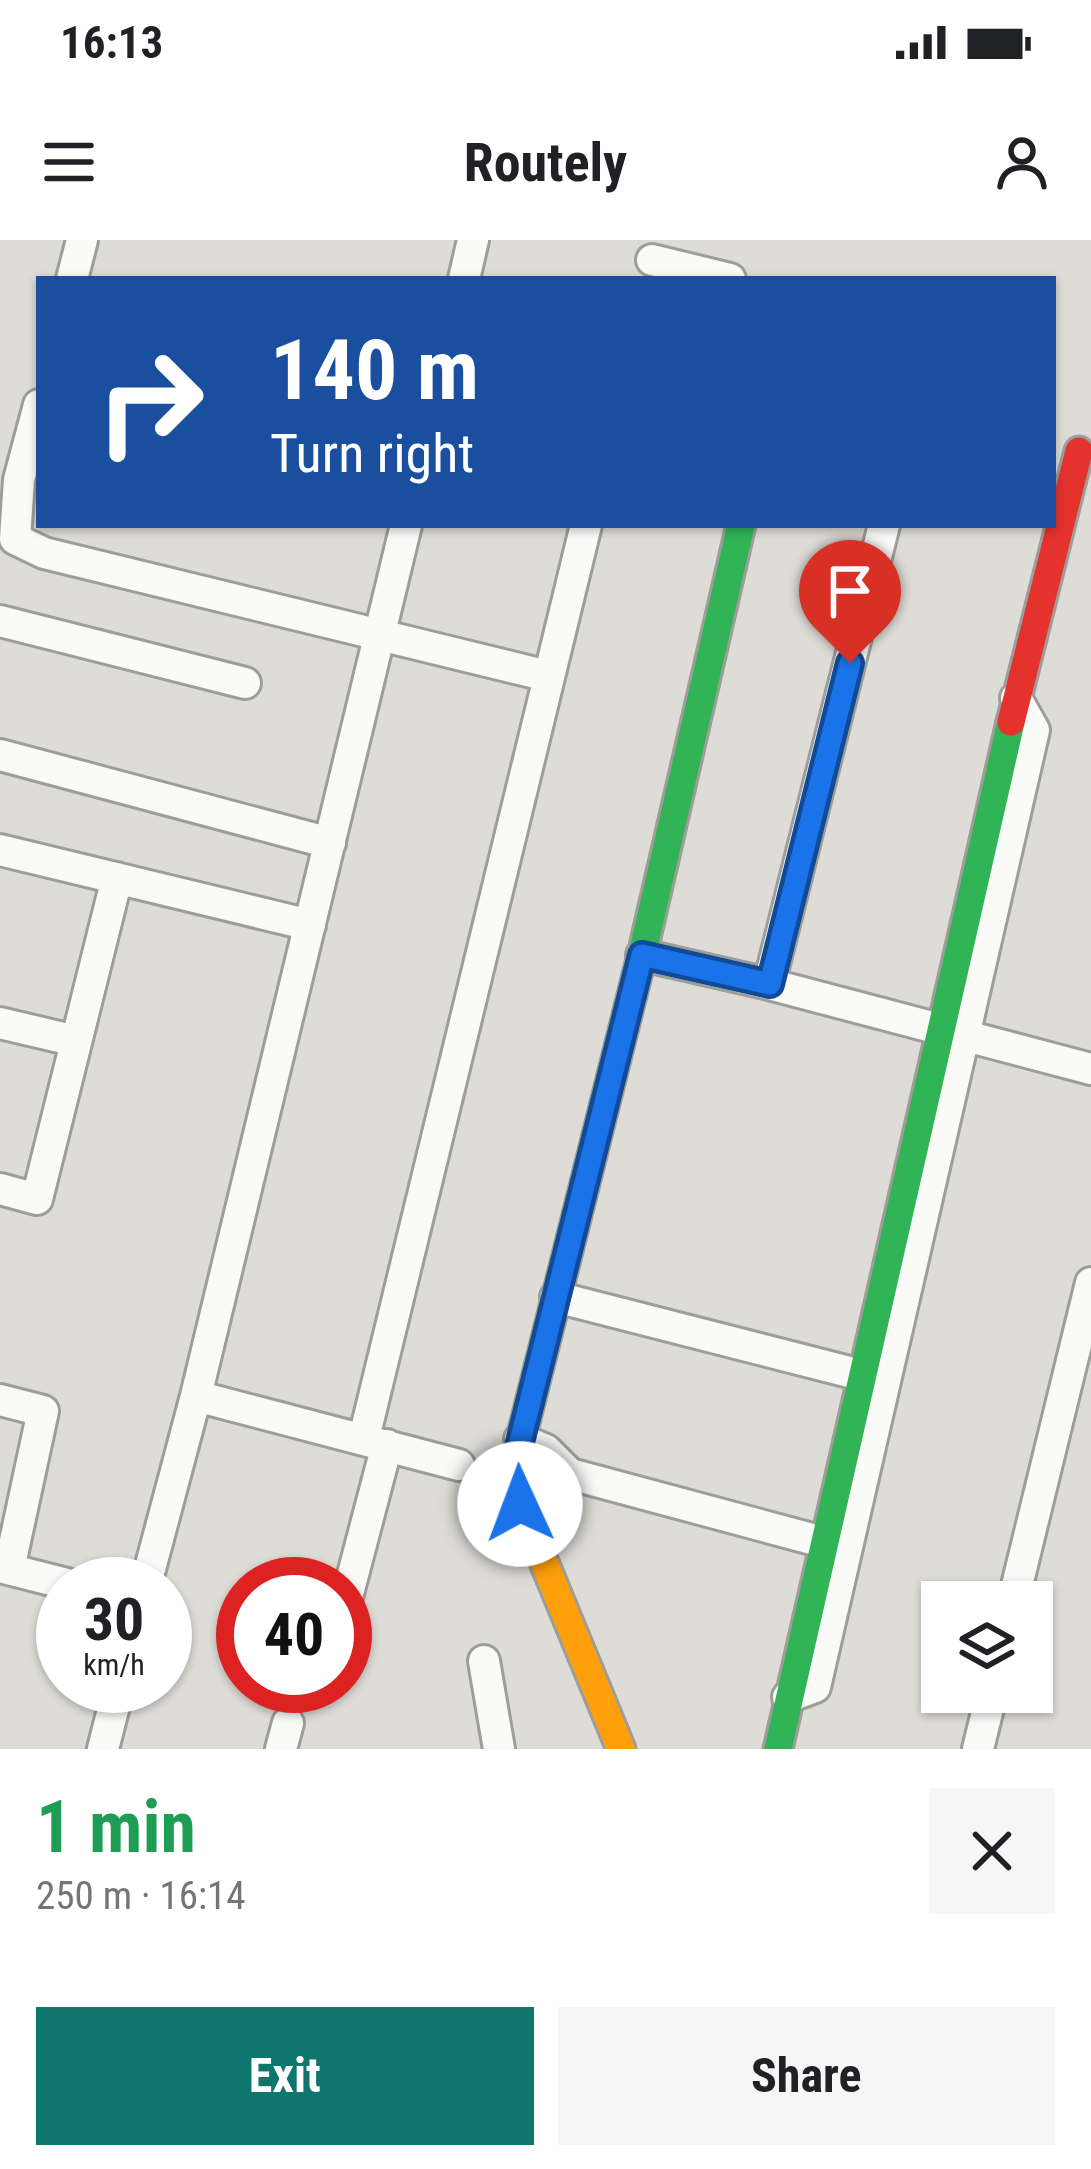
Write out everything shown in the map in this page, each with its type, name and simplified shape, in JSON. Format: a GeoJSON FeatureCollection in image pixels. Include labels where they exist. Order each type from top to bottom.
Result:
{"type":"FeatureCollection","features":[{"type":"Feature","properties":{"kind":"street"},"geometry":{"type":"LineString","coordinates":[[73,276],[82,240]]}},
{"type":"Feature","properties":{"kind":"street"},"geometry":{"type":"LineString","coordinates":[[465,276],[473,240]]}},
{"type":"Feature","properties":{"kind":"street"},"geometry":{"type":"LineString","coordinates":[[652,260],[718,276]]}},
{"type":"Feature","properties":{"kind":"street"},"geometry":{"type":"LineString","coordinates":[[36,417],[20,480],[15,539],[44,553],[548,676]]}},
{"type":"Feature","properties":{"kind":"street"},"geometry":{"type":"LineString","coordinates":[[1056,527],[1074,450]]}},
{"type":"Feature","properties":{"kind":"street"},"geometry":{"type":"LineString","coordinates":[[153,1557],[405,528]]}},
{"type":"Feature","properties":{"kind":"street"},"geometry":{"type":"LineString","coordinates":[[354,1557],[375,1442],[585,528]]}},
{"type":"Feature","properties":{"kind":"street"},"geometry":{"type":"LineString","coordinates":[[621,1749],[520,1504],[512,1474],[642,955],[740,528]]}},
{"type":"Feature","properties":{"kind":"street"},"geometry":{"type":"LineString","coordinates":[[770,984],[883,528]]}},
{"type":"Feature","properties":{"kind":"street"},"geometry":{"type":"LineString","coordinates":[[778,1749],[861,1375],[1034,730],[1016,698],[1056,528]]}},
{"type":"Feature","properties":{"kind":"street"},"geometry":{"type":"LineString","coordinates":[[0,622],[244,683]]}},
{"type":"Feature","properties":{"kind":"street"},"geometry":{"type":"LineString","coordinates":[[0,755],[330,844]]}},
{"type":"Feature","properties":{"kind":"street"},"geometry":{"type":"LineString","coordinates":[[0,850],[310,925]]}},
{"type":"Feature","properties":{"kind":"street"},"geometry":{"type":"LineString","coordinates":[[0,1189],[37,1199],[117,878]]}},
{"type":"Feature","properties":{"kind":"street"},"geometry":{"type":"LineString","coordinates":[[642,955],[1091,1069]]}},
{"type":"Feature","properties":{"kind":"street"},"geometry":{"type":"LineString","coordinates":[[0,1023],[76,1041]]}},
{"type":"Feature","properties":{"kind":"street"},"geometry":{"type":"LineString","coordinates":[[788,1697],[815,1687],[953,1032]]}},
{"type":"Feature","properties":{"kind":"street"},"geometry":{"type":"LineString","coordinates":[[1018,1581],[1091,1283]]}},
{"type":"Feature","properties":{"kind":"street"},"geometry":{"type":"LineString","coordinates":[[556,1298],[861,1375]]}},
{"type":"Feature","properties":{"kind":"street"},"geometry":{"type":"LineString","coordinates":[[196,1396],[459,1465]]}},
{"type":"Feature","properties":{"kind":"street"},"geometry":{"type":"LineString","coordinates":[[0,1400],[43,1411],[4,1568],[36,1576]]}},
{"type":"Feature","properties":{"kind":"street"},"geometry":{"type":"LineString","coordinates":[[520,1439],[546,1450],[570,1474],[823,1542]]}},
{"type":"Feature","properties":{"kind":"street"},"geometry":{"type":"LineString","coordinates":[[484,1661],[499,1749]]}},
{"type":"Feature","properties":{"kind":"street"},"geometry":{"type":"LineString","coordinates":[[103,1749],[112,1713]]}},
{"type":"Feature","properties":{"kind":"street"},"geometry":{"type":"LineString","coordinates":[[978,1749],[987,1713]]}},
{"type":"Feature","properties":{"kind":"traffic: fast"},"geometry":{"type":"LineString","coordinates":[[561,1279],[740,528]]}},
{"type":"Feature","properties":{"kind":"traffic: fast"},"geometry":{"type":"LineString","coordinates":[[778,1749],[1011,722]]}},
{"type":"Feature","properties":{"kind":"traffic: slow"},"geometry":{"type":"LineString","coordinates":[[561,1279],[512,1474],[520,1504],[621,1749]]}},
{"type":"Feature","properties":{"kind":"traffic: jam"},"geometry":{"type":"LineString","coordinates":[[1011,722],[1079,451]]}},
{"type":"Feature","properties":{"kind":"route"},"geometry":{"type":"LineString","coordinates":[[520,1504],[512,1474],[642,955],[770,984],[850,663]]}}]}
